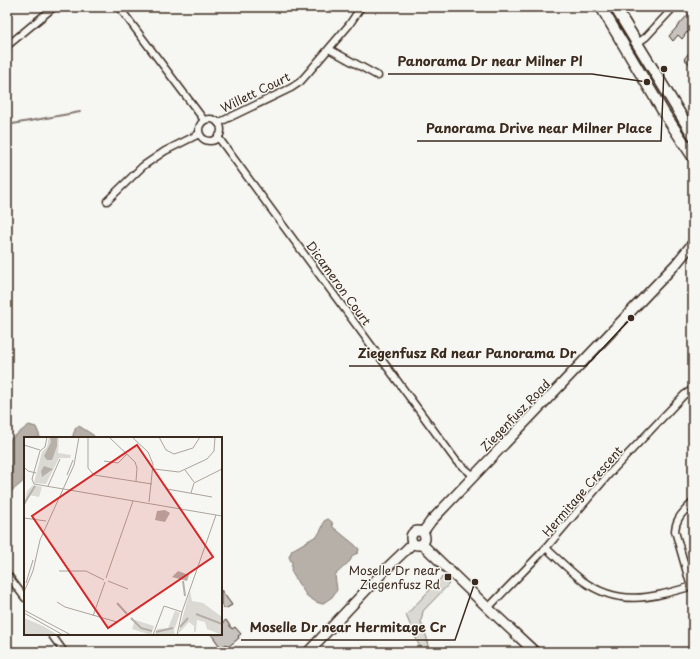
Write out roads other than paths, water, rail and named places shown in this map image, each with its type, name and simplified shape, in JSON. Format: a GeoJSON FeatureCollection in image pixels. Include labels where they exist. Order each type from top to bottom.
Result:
{"type":"FeatureCollection","features":[{"type":"Feature","properties":{"kind":"main road"},"geometry":{"type":"LineString","coordinates":[[601,7],[664,113],[693,157]]}},
{"type":"Feature","properties":{"kind":"main road"},"geometry":{"type":"LineString","coordinates":[[615,7],[636,44],[693,135]]}},
{"type":"Feature","properties":{"kind":"street"},"geometry":{"type":"LineString","coordinates":[[7,46],[54,7]]}},
{"type":"Feature","properties":{"kind":"street"},"geometry":{"type":"LineString","coordinates":[[119,7],[204,120]]}},
{"type":"Feature","properties":{"kind":"street","name":"Willett Court"},"geometry":{"type":"LineString","coordinates":[[218,123],[291,88],[300,82],[349,25],[361,7]]}},
{"type":"Feature","properties":{"kind":"street"},"geometry":{"type":"LineString","coordinates":[[636,44],[646,37],[674,7]]}},
{"type":"Feature","properties":{"kind":"street"},"geometry":{"type":"LineString","coordinates":[[329,49],[378,76]]}},
{"type":"Feature","properties":{"kind":"street"},"geometry":{"type":"LineString","coordinates":[[210,118],[216,120],[220,125],[220,133],[218,137],[212,141],[206,141],[199,134],[198,128],[204,120],[210,118]]}},
{"type":"Feature","properties":{"kind":"street"},"geometry":{"type":"LineString","coordinates":[[107,201],[143,166],[165,151],[199,134]]}},
{"type":"Feature","properties":{"kind":"street","name":"Dicameron Court"},"geometry":{"type":"LineString","coordinates":[[218,137],[457,462],[474,476]]}},
{"type":"Feature","properties":{"kind":"street","name":"Ziegenfusz Road"},"geometry":{"type":"LineString","coordinates":[[423,532],[431,521],[676,264],[693,243]]}},
{"type":"Feature","properties":{"kind":"street","name":"Ziegenfusz Road"},"geometry":{"type":"LineString","coordinates":[[676,264],[693,250]]}},
{"type":"Feature","properties":{"kind":"street","name":"Hermitage Crescent"},"geometry":{"type":"LineString","coordinates":[[488,608],[546,548],[610,473],[684,395],[693,389]]}},
{"type":"Feature","properties":{"kind":"street"},"geometry":{"type":"LineString","coordinates":[[546,548],[583,581],[600,591],[619,597],[636,598],[653,596],[692,586],[675,531],[679,516],[693,502]]}},
{"type":"Feature","properties":{"kind":"street"},"geometry":{"type":"LineString","coordinates":[[308,652],[389,566],[417,543],[425,539],[423,532],[417,530],[411,537],[417,543],[535,652]]}},
{"type":"Feature","properties":{"kind":"street"},"geometry":{"type":"LineString","coordinates":[[7,574],[24,597]]}},
{"type":"Feature","properties":{"kind":"street"},"geometry":{"type":"LineString","coordinates":[[52,635],[64,652]]}},
{"type":"Feature","properties":{"kind":"waterway"},"geometry":{"type":"LineString","coordinates":[[7,125],[80,112]]}},
{"type":"Feature","properties":{"kind":"place","name":"Panorama Drive near Milner Place"},"geometry":{"type":"Point","coordinates":[664,69]}},
{"type":"Feature","properties":{"kind":"place","name":"Panorama Dr near Milner Pl"},"geometry":{"type":"Point","coordinates":[647,82]}},
{"type":"Feature","properties":{"kind":"place","name":"Ziegenfusz Rd near Panorama Dr"},"geometry":{"type":"Point","coordinates":[631,318]}},
{"type":"Feature","properties":{"kind":"place","name":"Moselle Dr near Ziegenfusz Rd"},"geometry":{"type":"Point","coordinates":[448,577]}},
{"type":"Feature","properties":{"kind":"place","name":"Moselle Dr near Hermitage Cr"},"geometry":{"type":"Point","coordinates":[475,582]}}]}
